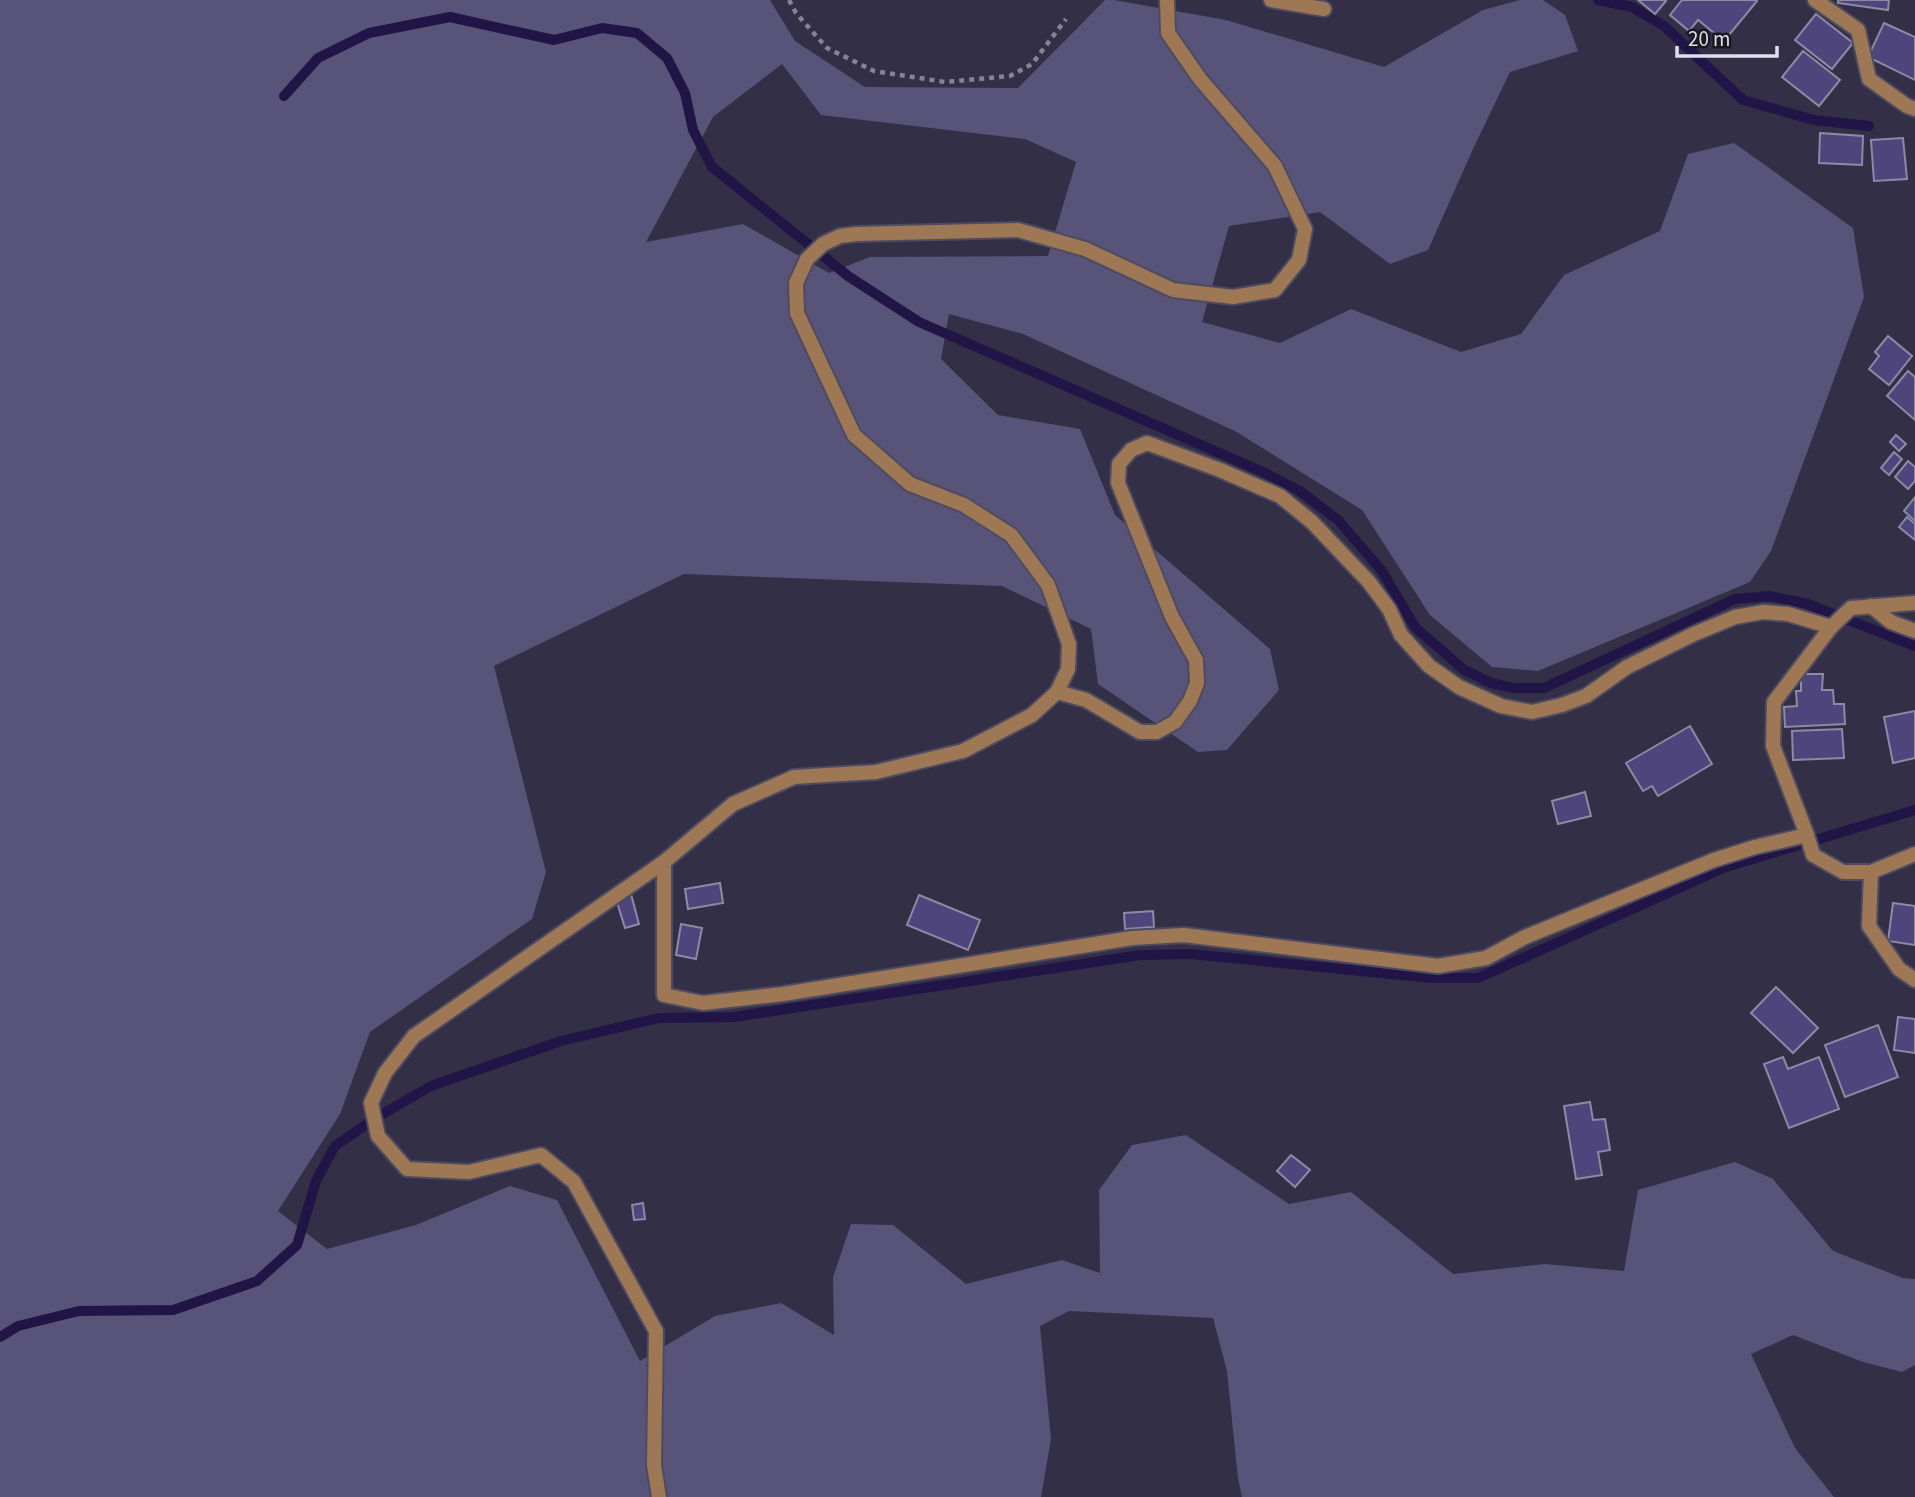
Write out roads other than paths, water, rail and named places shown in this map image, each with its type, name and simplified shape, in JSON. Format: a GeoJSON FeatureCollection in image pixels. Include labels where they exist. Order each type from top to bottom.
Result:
{"type":"FeatureCollection","features":[{"type":"Feature","properties":{"kind":"street"},"geometry":{"type":"LineString","coordinates":[[659,1497],[654,1465],[656,1331],[573,1182],[541,1155],[469,1172],[407,1169],[378,1136],[371,1103],[385,1073],[414,1036],[664,862],[733,804],[794,777],[876,772],[963,751],[1032,715],[1057,692],[1068,668],[1069,644],[1048,585],[1011,535],[964,505],[910,484],[854,435],[797,313],[796,283],[807,259],[823,244],[840,236],[1018,230],[1085,249],[1172,290],[1233,297],[1275,290],[1299,260],[1305,229],[1275,166],[1200,79],[1168,33],[1167,0]]}},
{"type":"Feature","properties":{"kind":"street"},"geometry":{"type":"LineString","coordinates":[[1271,0],[1324,9]]}},
{"type":"Feature","properties":{"kind":"street"},"geometry":{"type":"LineString","coordinates":[[1815,0],[1858,30],[1868,79],[1915,109]]}},
{"type":"Feature","properties":{"kind":"street"},"geometry":{"type":"LineString","coordinates":[[1057,692],[1086,700],[1140,732],[1157,732],[1175,722],[1194,692],[1197,683],[1196,660],[1172,617],[1118,483],[1119,464],[1131,450],[1147,443],[1280,496],[1312,522],[1368,582],[1390,609],[1401,635],[1429,666],[1459,687],[1501,706],[1532,712],[1586,696],[1627,667],[1735,617],[1763,611],[1788,614],[1831,627]]}},
{"type":"Feature","properties":{"kind":"street"},"geometry":{"type":"LineString","coordinates":[[1915,603],[1851,608],[1831,627],[1774,702],[1773,746],[1813,855],[1843,872],[1871,872],[1915,854]]}},
{"type":"Feature","properties":{"kind":"street"},"geometry":{"type":"LineString","coordinates":[[1871,606],[1891,622],[1915,631]]}},
{"type":"Feature","properties":{"kind":"street"},"geometry":{"type":"LineString","coordinates":[[664,862],[664,995],[704,1003],[783,994],[1132,938],[1184,935],[1438,966],[1486,958],[1525,937],[1714,860],[1807,835]]}},
{"type":"Feature","properties":{"kind":"street"},"geometry":{"type":"LineString","coordinates":[[1871,872],[1869,926],[1899,969],[1915,980]]}},
{"type":"Feature","properties":{"kind":"waterway"},"geometry":{"type":"LineString","coordinates":[[1598,0],[1632,7],[1664,26],[1743,100],[1814,120],[1869,126]]}},
{"type":"Feature","properties":{"kind":"waterway"},"geometry":{"type":"LineString","coordinates":[[284,96],[318,58],[369,33],[450,17],[554,40],[602,28],[637,33],[667,58],[685,93],[693,130],[712,167],[848,276],[919,322],[1263,472],[1300,491],[1338,520],[1382,571],[1415,627],[1463,669],[1491,683],[1513,688],[1544,688],[1735,599],[1769,596],[1808,604],[1915,646]]}},
{"type":"Feature","properties":{"kind":"waterway"},"geometry":{"type":"LineString","coordinates":[[0,1337],[18,1326],[79,1311],[173,1310],[257,1281],[297,1245],[316,1181],[335,1146],[374,1119],[431,1086],[561,1041],[659,1018],[734,1017],[1140,955],[1191,954],[1431,978],[1478,978],[1726,867],[1915,810]]}}]}
